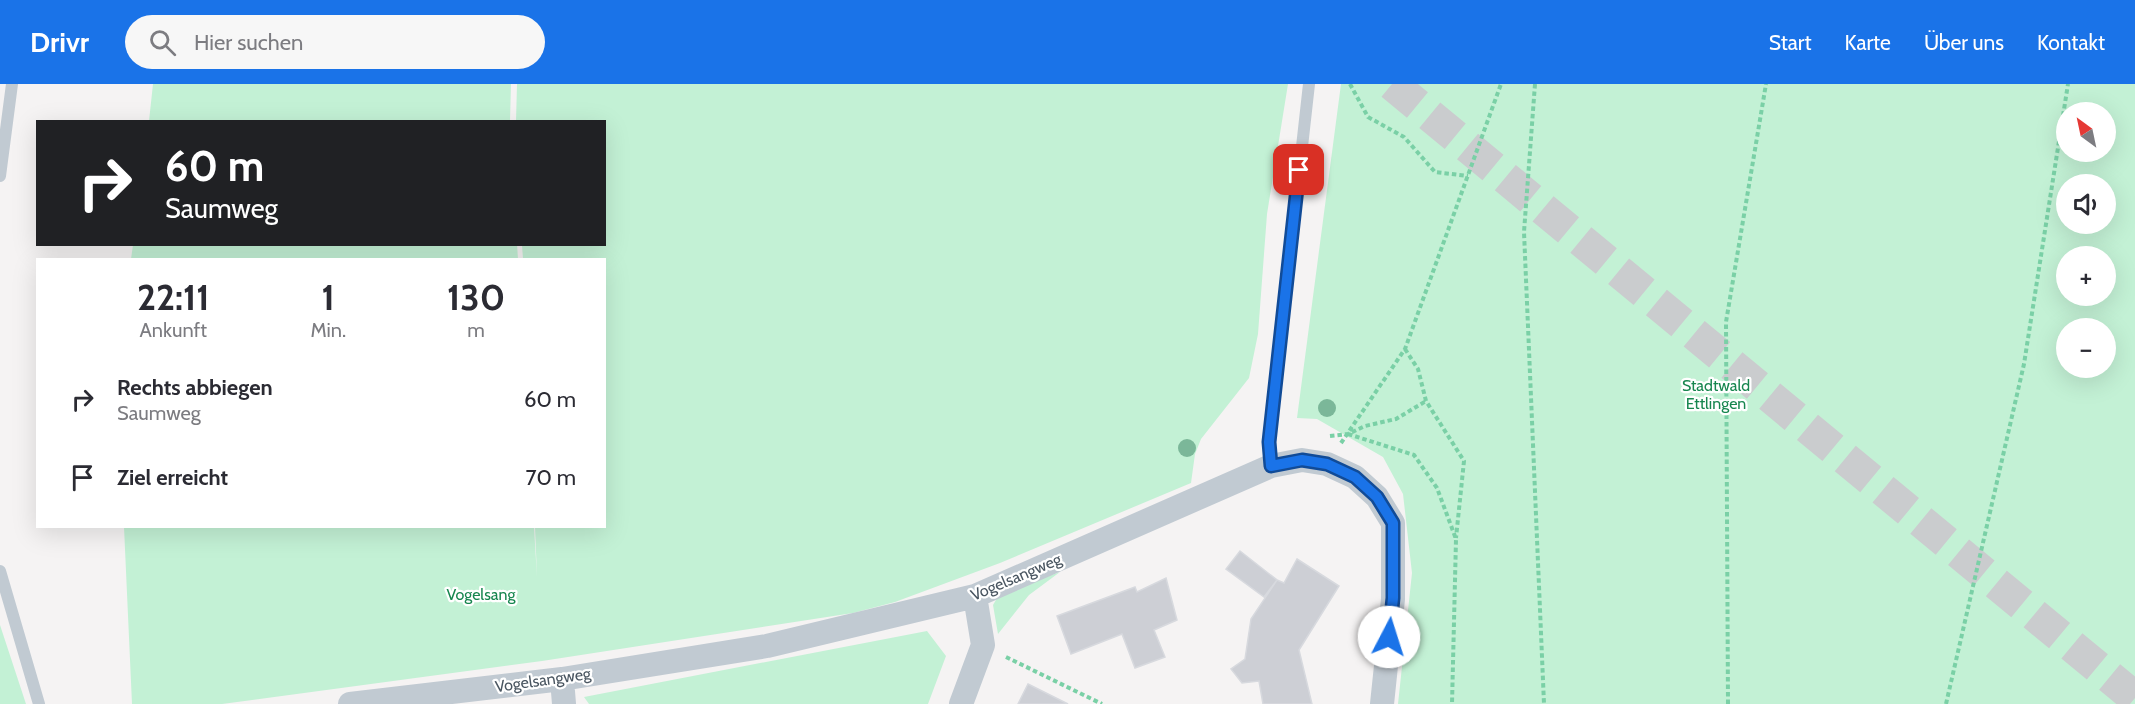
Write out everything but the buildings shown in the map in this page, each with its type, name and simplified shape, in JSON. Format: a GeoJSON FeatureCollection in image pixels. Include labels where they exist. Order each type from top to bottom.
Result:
{"type":"FeatureCollection","features":[{"type":"Feature","properties":{"kind":"street","name":"Vogelsangweg"},"geometry":{"type":"LineString","coordinates":[[350,704],[562,679],[767,646],[975,596],[1271,466],[1302,460],[1327,464],[1355,477],[1377,497],[1393,523],[1393,598],[1382,704]]}},
{"type":"Feature","properties":{"kind":"street"},"geometry":{"type":"LineString","coordinates":[[961,704],[983,645],[975,596]]}},
{"type":"Feature","properties":{"kind":"street"},"geometry":{"type":"LineString","coordinates":[[562,679],[564,704]]}},
{"type":"Feature","properties":{"kind":"lane"},"geometry":{"type":"LineString","coordinates":[[0,176],[12,84]]}},
{"type":"Feature","properties":{"kind":"lane"},"geometry":{"type":"LineString","coordinates":[[1271,466],[1269,442],[1309,84]]}},
{"type":"Feature","properties":{"kind":"lane"},"geometry":{"type":"LineString","coordinates":[[0,571],[39,704]]}},
{"type":"Feature","properties":{"kind":"path"},"geometry":{"type":"LineString","coordinates":[[1350,84],[1368,117],[1404,137],[1435,172],[1468,176]]}},
{"type":"Feature","properties":{"kind":"path"},"geometry":{"type":"LineString","coordinates":[[1347,434],[1405,349],[1501,84]]}},
{"type":"Feature","properties":{"kind":"path"},"geometry":{"type":"LineString","coordinates":[[1535,84],[1524,232],[1544,704]]}},
{"type":"Feature","properties":{"kind":"path"},"geometry":{"type":"LineString","coordinates":[[1728,704],[1726,322],[1766,84]]}},
{"type":"Feature","properties":{"kind":"path"},"geometry":{"type":"LineString","coordinates":[[1946,704],[2024,364],[2067,84]]}},
{"type":"Feature","properties":{"kind":"path"},"geometry":{"type":"LineString","coordinates":[[1405,349],[1418,369],[1426,401],[1464,461],[1456,539],[1452,704]]}},
{"type":"Feature","properties":{"kind":"path"},"geometry":{"type":"LineString","coordinates":[[1347,434],[1365,426],[1396,419],[1426,401]]}},
{"type":"Feature","properties":{"kind":"path"},"geometry":{"type":"LineString","coordinates":[[1347,434],[1414,455],[1437,488],[1456,539]]}},
{"type":"Feature","properties":{"kind":"path"},"geometry":{"type":"LineString","coordinates":[[1026,667],[1102,704]]}},
{"type":"Feature","properties":{"kind":"green space"},"geometry":{"type":"Polygon","coordinates":[[[153,84],[511,84],[510,120],[149,120],[153,84]]]}},
{"type":"Feature","properties":{"kind":"green space","name":"Vogelsang"},"geometry":{"type":"Polygon","coordinates":[[[517,84],[1288,84],[1267,214],[1258,334],[1249,378],[1201,439],[1195,454],[1191,483],[1000,563],[895,602],[853,613],[542,661],[222,704],[132,704],[124,528],[534,528],[537,577],[535,528],[606,528],[606,258],[523,258],[522,246],[606,246],[606,120],[516,120],[517,84]]]}},
{"type":"Feature","properties":{"kind":"green space","name":"Stadtwald Ettlingen"},"geometry":{"type":"Polygon","coordinates":[[[1341,84],[2135,84],[2135,704],[1398,704],[1412,573],[1403,494],[1383,457],[1317,419],[1297,418],[1341,84]]]}},
{"type":"Feature","properties":{"kind":"green space"},"geometry":{"type":"Polygon","coordinates":[[[133,246],[517,246],[518,258],[131,258],[133,246]]]}},
{"type":"Feature","properties":{"kind":"green space"},"geometry":{"type":"Polygon","coordinates":[[[1060,572],[1029,595],[998,634],[993,605],[1000,593],[1060,572]]]}},
{"type":"Feature","properties":{"kind":"green space"},"geometry":{"type":"Polygon","coordinates":[[[0,625],[26,704],[0,704],[0,625]]]}},
{"type":"Feature","properties":{"kind":"green space"},"geometry":{"type":"Polygon","coordinates":[[[927,631],[946,656],[928,704],[589,704],[584,697],[927,631]]]}},
{"type":"Feature","properties":{"kind":"tunnel"},"geometry":{"type":"LineString","coordinates":[[1392,84],[2135,698]]}},
{"type":"Feature","properties":{"kind":"route"},"geometry":{"type":"LineString","coordinates":[[1299,170],[1269,442],[1271,466],[1302,460],[1327,464],[1355,477],[1377,497],[1393,523],[1393,598],[1389,637]]}}]}
